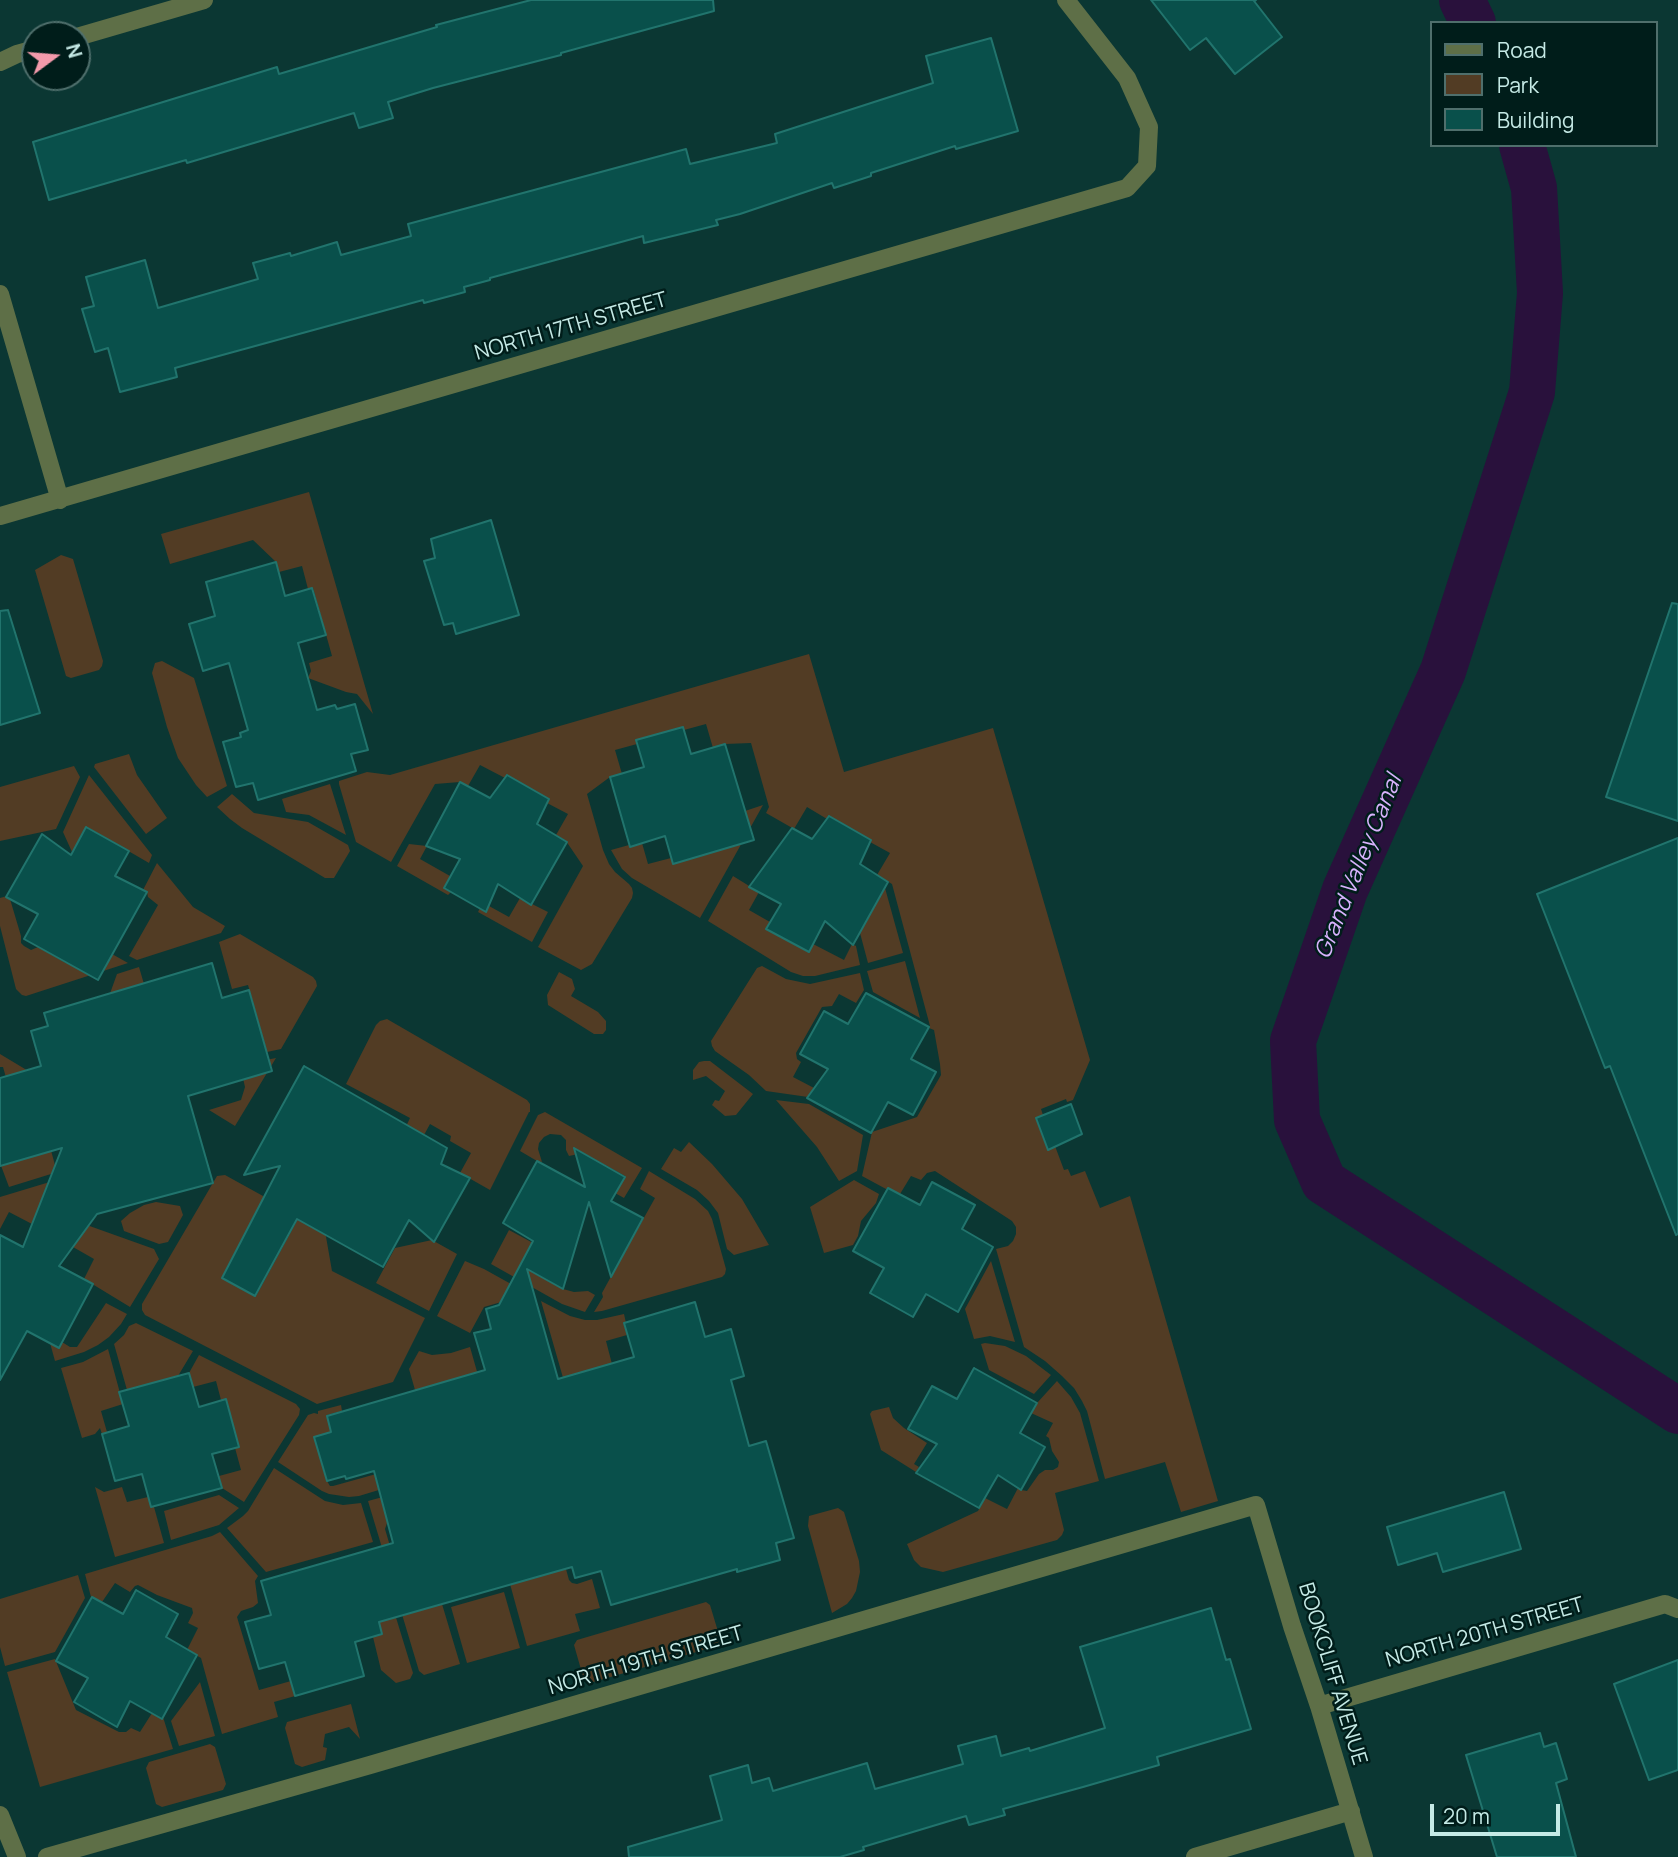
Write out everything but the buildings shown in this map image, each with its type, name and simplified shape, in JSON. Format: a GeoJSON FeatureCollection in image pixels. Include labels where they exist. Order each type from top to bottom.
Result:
{"type":"FeatureCollection","features":[{"type":"Feature","properties":{"kind":"street"},"geometry":{"type":"LineString","coordinates":[[91,33],[204,0]]}},
{"type":"Feature","properties":{"kind":"street","name":"NORTH 17TH STREET"},"geometry":{"type":"LineString","coordinates":[[0,516],[1127,188],[1147,166],[1149,127],[1127,78],[1066,0]]}},
{"type":"Feature","properties":{"kind":"street"},"geometry":{"type":"LineString","coordinates":[[0,62],[21,54]]}},
{"type":"Feature","properties":{"kind":"street"},"geometry":{"type":"LineString","coordinates":[[0,294],[60,500]]}},
{"type":"Feature","properties":{"kind":"street","name":"BOOKCLIFF AVENUE"},"geometry":{"type":"LineString","coordinates":[[1256,1505],[1364,1857]]}},
{"type":"Feature","properties":{"kind":"street","name":"NORTH 19TH STREET"},"geometry":{"type":"LineString","coordinates":[[47,1857],[1256,1505]]}},
{"type":"Feature","properties":{"kind":"street","name":"NORTH 20TH STREET"},"geometry":{"type":"LineString","coordinates":[[1319,1706],[1672,1606]]}},
{"type":"Feature","properties":{"kind":"street"},"geometry":{"type":"LineString","coordinates":[[1195,1857],[1351,1811]]}},
{"type":"Feature","properties":{"kind":"street"},"geometry":{"type":"LineString","coordinates":[[0,1815],[17,1857]]}},
{"type":"Feature","properties":{"kind":"green space"},"geometry":{"type":"Polygon","coordinates":[[[309,492],[373,714],[357,694],[308,678],[311,671],[309,663],[332,656],[313,588],[308,589],[302,566],[279,572],[276,562],[253,540],[170,564],[161,534],[309,492]]]}},
{"type":"Feature","properties":{"kind":"green space"},"geometry":{"type":"Polygon","coordinates":[[[61,555],[73,559],[103,661],[99,670],[71,678],[66,676],[35,570],[61,555]]]}},
{"type":"Feature","properties":{"kind":"green space"},"geometry":{"type":"Polygon","coordinates":[[[809,654],[844,772],[993,728],[1090,1060],[1073,1100],[1067,1102],[1066,1099],[1041,1109],[1043,1115],[1036,1118],[1048,1149],[1055,1146],[1064,1170],[1068,1169],[1071,1176],[1085,1171],[1100,1208],[1130,1196],[1218,1501],[1181,1512],[1165,1462],[1105,1479],[1082,1401],[1062,1376],[1024,1347],[996,1249],[1008,1246],[1013,1241],[1016,1227],[1012,1221],[935,1171],[927,1173],[921,1180],[911,1176],[900,1194],[862,1176],[872,1132],[917,1117],[941,1075],[934,1030],[929,1028],[892,884],[877,875],[890,853],[829,816],[827,819],[807,807],[794,829],[766,813],[769,807],[751,743],[725,744],[713,748],[706,724],[684,730],[682,727],[637,740],[637,744],[615,750],[622,774],[610,777],[587,794],[609,864],[629,884],[633,893],[592,964],[581,970],[538,947],[583,866],[566,841],[556,835],[568,814],[507,775],[505,778],[480,765],[468,786],[460,782],[435,784],[391,862],[356,842],[339,781],[367,772],[390,775],[809,654]]]}},
{"type":"Feature","properties":{"kind":"green space"},"geometry":{"type":"Polygon","coordinates":[[[162,661],[194,678],[227,786],[207,797],[178,758],[167,727],[152,673],[155,663],[162,661]]]}},
{"type":"Feature","properties":{"kind":"green space"},"geometry":{"type":"Polygon","coordinates":[[[129,754],[137,775],[167,818],[146,834],[94,767],[95,764],[129,754]]]}},
{"type":"Feature","properties":{"kind":"green space"},"geometry":{"type":"Polygon","coordinates":[[[74,766],[80,777],[56,829],[0,841],[0,787],[74,766]]]}},
{"type":"Feature","properties":{"kind":"green space"},"geometry":{"type":"Polygon","coordinates":[[[89,775],[152,855],[149,863],[87,827],[72,852],[63,832],[89,775]]]}},
{"type":"Feature","properties":{"kind":"green space"},"geometry":{"type":"Polygon","coordinates":[[[330,784],[346,835],[309,815],[286,812],[282,799],[330,784]]]}},
{"type":"Feature","properties":{"kind":"green space"},"geometry":{"type":"Polygon","coordinates":[[[232,794],[254,813],[308,822],[348,845],[350,851],[334,878],[325,878],[230,819],[217,807],[232,794]]]}},
{"type":"Feature","properties":{"kind":"green space"},"geometry":{"type":"Polygon","coordinates":[[[763,805],[700,918],[632,878],[622,869],[611,850],[642,843],[648,864],[671,858],[673,863],[745,811],[763,805]]]}},
{"type":"Feature","properties":{"kind":"green space"},"geometry":{"type":"Polygon","coordinates":[[[409,844],[427,846],[420,859],[450,876],[444,888],[451,892],[448,895],[397,866],[409,844]]]}},
{"type":"Feature","properties":{"kind":"green space"},"geometry":{"type":"Polygon","coordinates":[[[157,863],[193,907],[225,926],[221,933],[137,960],[129,956],[158,905],[143,890],[157,863]]]}},
{"type":"Feature","properties":{"kind":"green space"},"geometry":{"type":"Polygon","coordinates":[[[733,876],[759,892],[749,910],[770,922],[767,929],[808,952],[813,944],[844,960],[852,944],[856,946],[860,965],[815,976],[803,976],[791,972],[708,921],[733,876]]]}},
{"type":"Feature","properties":{"kind":"green space"},"geometry":{"type":"Polygon","coordinates":[[[885,888],[903,953],[868,963],[860,933],[885,888]]]}},
{"type":"Feature","properties":{"kind":"green space"},"geometry":{"type":"Polygon","coordinates":[[[7,896],[21,943],[31,950],[38,947],[66,963],[112,954],[128,963],[26,996],[22,995],[16,989],[0,926],[0,898],[7,896]]]}},
{"type":"Feature","properties":{"kind":"green space"},"geometry":{"type":"Polygon","coordinates":[[[520,898],[548,912],[532,942],[478,912],[480,908],[486,911],[489,906],[509,917],[520,898]]]}},
{"type":"Feature","properties":{"kind":"green space"},"geometry":{"type":"Polygon","coordinates":[[[240,934],[316,981],[317,986],[281,1049],[267,1052],[248,985],[232,989],[219,942],[240,934]]]}},
{"type":"Feature","properties":{"kind":"green space"},"geometry":{"type":"Polygon","coordinates":[[[905,961],[920,1018],[873,992],[867,971],[905,961]]]}},
{"type":"Feature","properties":{"kind":"green space"},"geometry":{"type":"Polygon","coordinates":[[[762,966],[786,979],[810,984],[860,973],[864,990],[856,1003],[839,994],[832,1006],[822,1007],[796,1053],[801,1062],[793,1077],[814,1088],[808,1097],[766,1091],[712,1046],[711,1041],[757,968],[762,966]]]}},
{"type":"Feature","properties":{"kind":"green space"},"geometry":{"type":"Polygon","coordinates":[[[139,967],[144,984],[108,999],[117,974],[139,967]]]}},
{"type":"Feature","properties":{"kind":"green space"},"geometry":{"type":"Polygon","coordinates":[[[559,972],[572,979],[575,989],[571,996],[598,1012],[606,1021],[603,1034],[594,1034],[548,1005],[547,995],[559,972]]]}},
{"type":"Feature","properties":{"kind":"green space"},"geometry":{"type":"Polygon","coordinates":[[[387,1019],[530,1104],[530,1112],[490,1190],[460,1173],[471,1153],[450,1141],[451,1136],[430,1124],[418,1146],[401,1137],[410,1118],[346,1084],[376,1025],[387,1019]]]}},
{"type":"Feature","properties":{"kind":"green space"},"geometry":{"type":"Polygon","coordinates":[[[0,1054],[30,1072],[56,1169],[51,1174],[9,1187],[0,1163],[0,1129],[19,1123],[3,1067],[0,1067],[0,1054]]]}},
{"type":"Feature","properties":{"kind":"green space"},"geometry":{"type":"Polygon","coordinates":[[[276,1058],[235,1126],[209,1110],[241,1100],[245,1087],[240,1065],[276,1058]]]}},
{"type":"Feature","properties":{"kind":"green space"},"geometry":{"type":"Polygon","coordinates":[[[710,1061],[753,1094],[736,1115],[725,1116],[712,1105],[715,1100],[719,1101],[725,1091],[706,1076],[693,1080],[693,1070],[699,1062],[710,1061]]]}},
{"type":"Feature","properties":{"kind":"green space"},"geometry":{"type":"Polygon","coordinates":[[[776,1100],[809,1104],[863,1135],[857,1171],[839,1181],[817,1147],[776,1100]]]}},
{"type":"Feature","properties":{"kind":"green space"},"geometry":{"type":"Polygon","coordinates":[[[545,1112],[642,1168],[624,1198],[615,1193],[625,1176],[583,1153],[569,1156],[566,1140],[561,1135],[550,1134],[539,1143],[542,1162],[520,1151],[538,1115],[545,1112]]]}},
{"type":"Feature","properties":{"kind":"green space"},"geometry":{"type":"Polygon","coordinates":[[[689,1142],[742,1199],[769,1245],[734,1255],[727,1249],[718,1213],[709,1201],[697,1190],[661,1169],[674,1148],[681,1152],[689,1142]]]}},
{"type":"Feature","properties":{"kind":"green space"},"geometry":{"type":"Polygon","coordinates":[[[649,1171],[695,1199],[708,1211],[726,1269],[725,1274],[594,1312],[655,1198],[640,1189],[649,1171]]]}},
{"type":"Feature","properties":{"kind":"green space"},"geometry":{"type":"Polygon","coordinates":[[[225,1175],[263,1196],[264,1200],[222,1278],[256,1296],[299,1217],[325,1231],[332,1271],[425,1318],[393,1382],[317,1404],[145,1315],[142,1304],[217,1176],[225,1175]]]}},
{"type":"Feature","properties":{"kind":"green space"},"geometry":{"type":"Polygon","coordinates":[[[854,1180],[879,1194],[876,1203],[861,1221],[853,1245],[824,1253],[810,1207],[854,1180]]]}},
{"type":"Feature","properties":{"kind":"green space"},"geometry":{"type":"Polygon","coordinates":[[[53,1181],[70,1219],[154,1249],[159,1259],[130,1307],[84,1279],[94,1259],[73,1247],[75,1244],[34,1221],[32,1224],[9,1212],[0,1229],[0,1197],[53,1181]]]}},
{"type":"Feature","properties":{"kind":"green space"},"geometry":{"type":"Polygon","coordinates":[[[156,1202],[180,1206],[183,1215],[168,1242],[159,1244],[124,1231],[121,1221],[144,1205],[156,1202]]]}},
{"type":"Feature","properties":{"kind":"green space"},"geometry":{"type":"Polygon","coordinates":[[[509,1230],[533,1243],[521,1266],[563,1289],[574,1292],[588,1291],[595,1295],[585,1312],[562,1304],[491,1264],[509,1230]]]}},
{"type":"Feature","properties":{"kind":"green space"},"geometry":{"type":"Polygon","coordinates":[[[432,1240],[457,1254],[429,1311],[376,1283],[395,1248],[432,1240]]]}},
{"type":"Feature","properties":{"kind":"green space"},"geometry":{"type":"Polygon","coordinates":[[[465,1261],[529,1294],[484,1307],[470,1333],[437,1316],[465,1261]]]}},
{"type":"Feature","properties":{"kind":"green space"},"geometry":{"type":"Polygon","coordinates":[[[991,1261],[1015,1342],[990,1336],[974,1339],[965,1309],[991,1261]]]}},
{"type":"Feature","properties":{"kind":"green space"},"geometry":{"type":"Polygon","coordinates":[[[541,1301],[570,1316],[585,1320],[624,1314],[627,1335],[606,1341],[612,1364],[576,1423],[541,1301]]]}},
{"type":"Feature","properties":{"kind":"green space"},"geometry":{"type":"Polygon","coordinates":[[[106,1303],[127,1314],[121,1324],[98,1345],[55,1361],[50,1343],[58,1348],[62,1342],[70,1347],[77,1347],[106,1303]]]}},
{"type":"Feature","properties":{"kind":"green space"},"geometry":{"type":"Polygon","coordinates":[[[136,1323],[193,1351],[178,1376],[127,1390],[114,1344],[129,1326],[136,1323]]]}},
{"type":"Feature","properties":{"kind":"green space"},"geometry":{"type":"Polygon","coordinates":[[[981,1344],[1005,1346],[1026,1356],[1051,1375],[1034,1394],[989,1370],[981,1344]]]}},
{"type":"Feature","properties":{"kind":"green space"},"geometry":{"type":"Polygon","coordinates":[[[470,1347],[498,1445],[415,1479],[349,1497],[322,1491],[278,1462],[308,1415],[341,1405],[342,1411],[327,1415],[331,1432],[314,1437],[330,1486],[466,1449],[423,1388],[415,1390],[409,1369],[419,1351],[432,1355],[470,1347]]]}},
{"type":"Feature","properties":{"kind":"green space"},"geometry":{"type":"Polygon","coordinates":[[[108,1349],[123,1404],[101,1411],[107,1432],[102,1434],[100,1428],[95,1434],[82,1438],[61,1368],[83,1362],[108,1349]]]}},
{"type":"Feature","properties":{"kind":"green space"},"geometry":{"type":"Polygon","coordinates":[[[199,1355],[296,1404],[300,1409],[299,1415],[244,1502],[222,1488],[219,1476],[241,1470],[226,1399],[221,1400],[216,1381],[193,1387],[189,1373],[199,1355]]]}},
{"type":"Feature","properties":{"kind":"green space"},"geometry":{"type":"Polygon","coordinates":[[[1057,1381],[1080,1413],[1099,1481],[1055,1493],[1064,1530],[1062,1535],[1057,1540],[943,1572],[921,1567],[914,1560],[907,1544],[978,1511],[985,1498],[1007,1509],[1018,1488],[1027,1491],[1039,1474],[1058,1467],[1059,1462],[1046,1436],[1053,1423],[1031,1413],[1057,1381]]]}},
{"type":"Feature","properties":{"kind":"green space"},"geometry":{"type":"Polygon","coordinates":[[[889,1407],[893,1418],[927,1443],[914,1464],[919,1467],[916,1472],[881,1450],[870,1414],[872,1411],[889,1407]]]}},
{"type":"Feature","properties":{"kind":"green space"},"geometry":{"type":"Polygon","coordinates":[[[274,1468],[325,1501],[343,1505],[361,1503],[373,1542],[266,1572],[227,1528],[248,1511],[274,1468]]]}},
{"type":"Feature","properties":{"kind":"green space"},"geometry":{"type":"Polygon","coordinates":[[[95,1487],[104,1492],[122,1487],[127,1502],[148,1497],[151,1507],[154,1507],[164,1543],[115,1557],[95,1487]]]}},
{"type":"Feature","properties":{"kind":"green space"},"geometry":{"type":"Polygon","coordinates":[[[219,1495],[239,1508],[219,1525],[171,1540],[164,1511],[219,1495]]]}},
{"type":"Feature","properties":{"kind":"green space"},"geometry":{"type":"Polygon","coordinates":[[[390,1495],[396,1520],[387,1523],[385,1529],[400,1580],[442,1604],[460,1664],[424,1675],[419,1671],[368,1501],[390,1495]]]}},
{"type":"Feature","properties":{"kind":"green space"},"geometry":{"type":"Polygon","coordinates":[[[838,1508],[844,1512],[860,1572],[852,1598],[832,1613],[808,1526],[809,1516],[838,1508]]]}},
{"type":"Feature","properties":{"kind":"green space"},"geometry":{"type":"Polygon","coordinates":[[[220,1532],[258,1576],[255,1581],[258,1603],[241,1611],[237,1617],[259,1690],[291,1681],[295,1696],[274,1702],[278,1717],[222,1734],[201,1658],[187,1650],[198,1628],[188,1623],[193,1613],[192,1608],[138,1585],[130,1592],[115,1583],[102,1602],[91,1597],[85,1574],[220,1532]]]}},
{"type":"Feature","properties":{"kind":"green space"},"geometry":{"type":"Polygon","coordinates":[[[556,1533],[569,1580],[577,1584],[592,1579],[600,1608],[575,1614],[580,1631],[527,1646],[507,1573],[556,1533]]]}},
{"type":"Feature","properties":{"kind":"green space"},"geometry":{"type":"Polygon","coordinates":[[[375,1549],[413,1673],[410,1679],[396,1683],[381,1670],[373,1637],[382,1633],[369,1587],[375,1549]]]}},
{"type":"Feature","properties":{"kind":"green space"},"geometry":{"type":"Polygon","coordinates":[[[78,1575],[85,1598],[55,1652],[5,1666],[0,1647],[0,1599],[78,1575]]]}},
{"type":"Feature","properties":{"kind":"green space"},"geometry":{"type":"Polygon","coordinates":[[[504,1592],[520,1648],[467,1663],[451,1607],[504,1592]]]}},
{"type":"Feature","properties":{"kind":"green space"},"geometry":{"type":"Polygon","coordinates":[[[706,1602],[710,1605],[720,1638],[717,1646],[590,1683],[584,1680],[574,1645],[577,1640],[706,1602]]]}},
{"type":"Feature","properties":{"kind":"green space"},"geometry":{"type":"Polygon","coordinates":[[[55,1659],[76,1710],[119,1732],[126,1732],[131,1728],[140,1732],[152,1713],[162,1719],[163,1717],[173,1749],[40,1787],[7,1672],[55,1659]]]}},
{"type":"Feature","properties":{"kind":"green space"},"geometry":{"type":"Polygon","coordinates":[[[200,1682],[215,1736],[179,1746],[171,1721],[200,1682]]]}},
{"type":"Feature","properties":{"kind":"green space"},"geometry":{"type":"Polygon","coordinates":[[[351,1704],[360,1739],[349,1727],[325,1734],[325,1760],[302,1767],[295,1764],[285,1728],[287,1722],[351,1704]]]}},
{"type":"Feature","properties":{"kind":"green space"},"geometry":{"type":"Polygon","coordinates":[[[210,1744],[215,1747],[226,1784],[223,1790],[162,1807],[156,1804],[146,1768],[149,1762],[210,1744]]]}},
{"type":"Feature","properties":{"kind":"waterway","name":"Grand Valley Canal"},"geometry":{"type":"LineString","coordinates":[[1462,0],[1472,21]]}},
{"type":"Feature","properties":{"kind":"waterway","name":"Grand Valley Canal"},"geometry":{"type":"LineString","coordinates":[[1523,147],[1534,188],[1540,293],[1532,392],[1443,671],[1345,890],[1293,1041],[1297,1120],[1324,1182],[1678,1411]]}}]}
